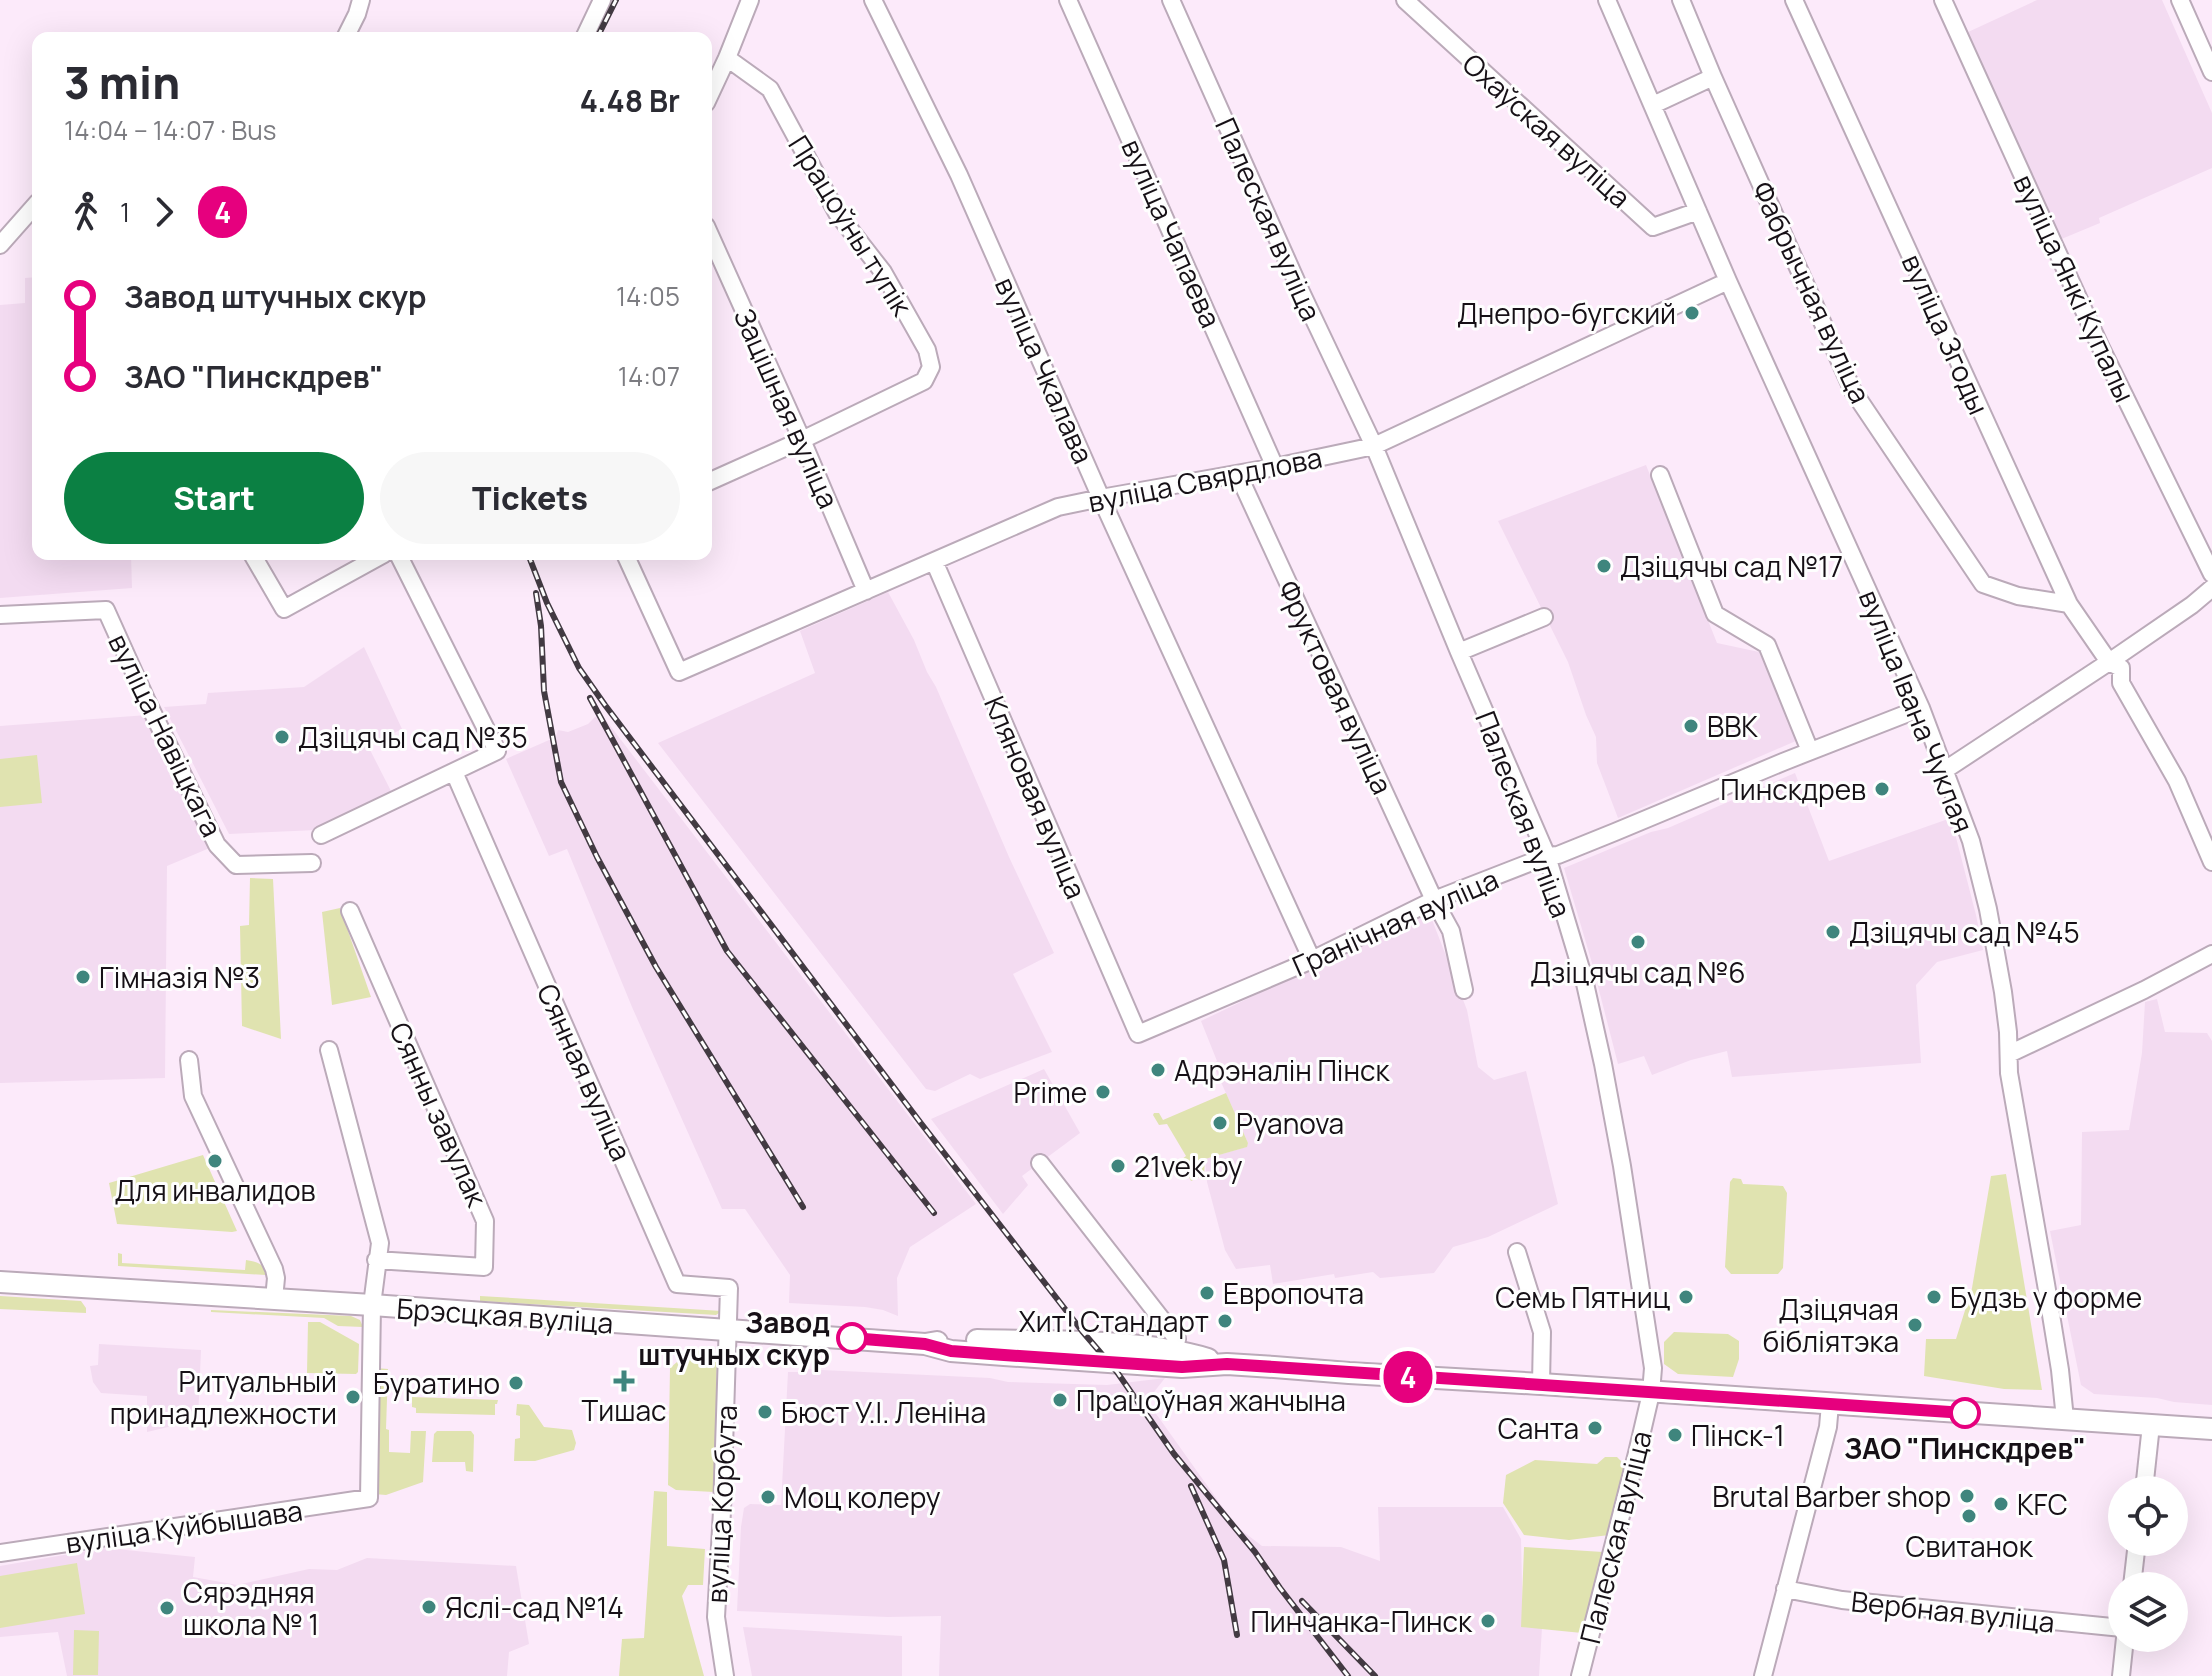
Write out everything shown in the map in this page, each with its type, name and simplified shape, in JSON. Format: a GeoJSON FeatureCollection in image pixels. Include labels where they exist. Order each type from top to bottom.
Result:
{"type":"FeatureCollection","features":[{"type":"Feature","properties":{"kind":"main road","name":"Брэсцкая вуліца"},"geometry":{"type":"LineString","coordinates":[[0,1282],[925,1344],[951,1351],[1182,1367],[1227,1364],[2212,1429]]}},
{"type":"Feature","properties":{"kind":"main road","name":"Брэсцкая вуліца"},"geometry":{"type":"LineString","coordinates":[[925,1344],[954,1340],[1092,1343],[1175,1351],[1227,1364]]}},
{"type":"Feature","properties":{"kind":"street"},"geometry":{"type":"LineString","coordinates":[[348,32],[361,0]]}},
{"type":"Feature","properties":{"kind":"street"},"geometry":{"type":"LineString","coordinates":[[587,32],[602,0]]}},
{"type":"Feature","properties":{"kind":"street"},"geometry":{"type":"LineString","coordinates":[[712,90],[750,0]]}},
{"type":"Feature","properties":{"kind":"street","name":"вуліца Чкалава"},"geometry":{"type":"LineString","coordinates":[[873,0],[959,175],[1101,498],[1312,960]]}},
{"type":"Feature","properties":{"kind":"street","name":"вуліца Чапаева"},"geometry":{"type":"LineString","coordinates":[[1068,0],[1275,467]]}},
{"type":"Feature","properties":{"kind":"street","name":"Палеская вуліца"},"geometry":{"type":"LineString","coordinates":[[1171,0],[1374,446],[1547,856],[1584,979],[1622,1166],[1653,1368],[1651,1393],[1580,1676]]}},
{"type":"Feature","properties":{"kind":"street","name":"Охаўская вуліца"},"geometry":{"type":"LineString","coordinates":[[1405,0],[1653,227],[1698,211]]}},
{"type":"Feature","properties":{"kind":"street","name":"вуліца Івана Чуклая"},"geometry":{"type":"LineString","coordinates":[[1607,0],[1728,281],[1921,708],[1971,841],[1988,909],[2003,992],[2009,1073],[2049,1299],[2065,1419]]}},
{"type":"Feature","properties":{"kind":"street","name":"Фабрычная вуліца"},"geometry":{"type":"LineString","coordinates":[[1681,0],[1853,391],[1983,584],[2018,596],[2069,604]]}},
{"type":"Feature","properties":{"kind":"street","name":"вуліца Згоды"},"geometry":{"type":"LineString","coordinates":[[1794,0],[2069,604],[2109,662],[2121,668],[2121,683],[2177,781],[2212,862]]}},
{"type":"Feature","properties":{"kind":"street","name":"вуліца Янкі Купалы"},"geometry":{"type":"LineString","coordinates":[[1943,0],[2100,346],[2212,574]]}},
{"type":"Feature","properties":{"kind":"street"},"geometry":{"type":"LineString","coordinates":[[2180,0],[2212,72]]}},
{"type":"Feature","properties":{"kind":"street","name":"Працоўны тупік"},"geometry":{"type":"LineString","coordinates":[[727,58],[770,89],[837,213],[883,272],[927,350],[931,367],[924,381],[802,440]]}},
{"type":"Feature","properties":{"kind":"street"},"geometry":{"type":"LineString","coordinates":[[1653,105],[1713,77]]}},
{"type":"Feature","properties":{"kind":"street"},"geometry":{"type":"LineString","coordinates":[[0,245],[32,209]]}},
{"type":"Feature","properties":{"kind":"street","name":"Зацішная вуліца"},"geometry":{"type":"LineString","coordinates":[[712,239],[866,591]]}},
{"type":"Feature","properties":{"kind":"street","name":"вуліца Свярдлова"},"geometry":{"type":"LineString","coordinates":[[628,560],[679,672],[1058,507],[1374,446],[1728,281]]}},
{"type":"Feature","properties":{"kind":"street"},"geometry":{"type":"LineString","coordinates":[[712,480],[802,440]]}},
{"type":"Feature","properties":{"kind":"street","name":"Фруктовая вуліца"},"geometry":{"type":"LineString","coordinates":[[1238,474],[1451,931],[1464,990]]}},
{"type":"Feature","properties":{"kind":"street"},"geometry":{"type":"LineString","coordinates":[[1660,475],[1715,614],[1767,645],[1810,751]]}},
{"type":"Feature","properties":{"kind":"street"},"geometry":{"type":"LineString","coordinates":[[255,560],[284,609],[373,560]]}},
{"type":"Feature","properties":{"kind":"street"},"geometry":{"type":"LineString","coordinates":[[321,835],[497,751],[401,560]]}},
{"type":"Feature","properties":{"kind":"street","name":"Кляновая вуліца"},"geometry":{"type":"LineString","coordinates":[[934,561],[1138,1034]]}},
{"type":"Feature","properties":{"kind":"street"},"geometry":{"type":"LineString","coordinates":[[1945,770],[2109,662],[2212,588]]}},
{"type":"Feature","properties":{"kind":"street","name":"вуліца Навіцкага"},"geometry":{"type":"LineString","coordinates":[[0,615],[106,610],[217,845],[236,865],[312,863]]}},
{"type":"Feature","properties":{"kind":"street"},"geometry":{"type":"LineString","coordinates":[[1459,652],[1544,617]]}},
{"type":"Feature","properties":{"kind":"street","name":"Гранічная вуліца"},"geometry":{"type":"LineString","coordinates":[[1138,1034],[1312,960],[1434,900],[1547,856],[1558,855],[1921,708]]}},
{"type":"Feature","properties":{"kind":"street","name":"Сянная вуліца"},"geometry":{"type":"LineString","coordinates":[[454,772],[677,1284],[729,1288],[728,1331]]}},
{"type":"Feature","properties":{"kind":"street","name":"Сянны завулак"},"geometry":{"type":"LineString","coordinates":[[350,911],[485,1221],[484,1267],[376,1260]]}},
{"type":"Feature","properties":{"kind":"street"},"geometry":{"type":"LineString","coordinates":[[2009,1054],[2212,954]]}},
{"type":"Feature","properties":{"kind":"street"},"geometry":{"type":"LineString","coordinates":[[329,1050],[380,1243],[372,1305]]}},
{"type":"Feature","properties":{"kind":"street"},"geometry":{"type":"LineString","coordinates":[[189,1060],[193,1096],[274,1269],[274,1299]]}},
{"type":"Feature","properties":{"kind":"street"},"geometry":{"type":"LineString","coordinates":[[1040,1163],[1177,1339],[1175,1351]]}},
{"type":"Feature","properties":{"kind":"street"},"geometry":{"type":"LineString","coordinates":[[1517,1252],[1542,1332],[1541,1384]]}},
{"type":"Feature","properties":{"kind":"street","name":"Брэсцкая вуліца"},"geometry":{"type":"LineString","coordinates":[[369,1498],[372,1305]]}},
{"type":"Feature","properties":{"kind":"street","name":"вуліца Корбута"},"geometry":{"type":"LineString","coordinates":[[725,1676],[716,1617],[728,1331]]}},
{"type":"Feature","properties":{"kind":"street"},"geometry":{"type":"LineString","coordinates":[[1763,1676],[1828,1427],[1830,1404]]}},
{"type":"Feature","properties":{"kind":"street"},"geometry":{"type":"LineString","coordinates":[[2146,1476],[2151,1425]]}},
{"type":"Feature","properties":{"kind":"street","name":"вуліца Куйбышава"},"geometry":{"type":"LineString","coordinates":[[0,1553],[369,1498]]}},
{"type":"Feature","properties":{"kind":"street","name":"Вербная вуліца"},"geometry":{"type":"LineString","coordinates":[[1785,1589],[1842,1600],[2108,1627]]}},
{"type":"Feature","properties":{"kind":"street"},"geometry":{"type":"LineString","coordinates":[[2121,1676],[2124,1652]]}},
{"type":"Feature","properties":{"kind":"shaded area"},"geometry":{"type":"Polygon","coordinates":[[[2037,0],[2162,0],[2212,113],[2212,168],[2099,218],[2100,223],[2059,240],[1966,33],[2037,0]]]}},
{"type":"Feature","properties":{"kind":"shaded area"},"geometry":{"type":"Polygon","coordinates":[[[32,277],[32,560],[131,560],[132,588],[0,598],[0,305],[25,303],[25,278],[32,277]]]}},
{"type":"Feature","properties":{"kind":"shaded area"},"geometry":{"type":"Polygon","coordinates":[[[1646,465],[1717,643],[1759,652],[1798,740],[1618,818],[1597,763],[1596,737],[1568,662],[1498,521],[1646,465]]]}},
{"type":"Feature","properties":{"kind":"shaded area"},"geometry":{"type":"Polygon","coordinates":[[[888,592],[936,687],[1054,953],[1013,974],[1052,1052],[980,1079],[970,1074],[935,1091],[926,1089],[658,743],[815,673],[800,631],[888,592]]]}},
{"type":"Feature","properties":{"kind":"shaded area","name":"Дзіцячы сад №35"},"geometry":{"type":"Polygon","coordinates":[[[364,647],[402,729],[368,746],[392,793],[317,830],[229,834],[164,707],[206,704],[208,693],[304,687],[364,647]]]}},
{"type":"Feature","properties":{"kind":"shaded area","name":"Гімназія №3"},"geometry":{"type":"Polygon","coordinates":[[[147,715],[212,847],[167,866],[165,1078],[0,1083],[0,726],[147,715]]]}},
{"type":"Feature","properties":{"kind":"shaded area"},"geometry":{"type":"Polygon","coordinates":[[[602,715],[976,1204],[910,1247],[897,1278],[898,1316],[865,1307],[789,1303],[790,1275],[745,1209],[722,1209],[632,1007],[567,849],[549,856],[506,759],[556,737],[558,730],[568,732],[602,715]]]}},
{"type":"Feature","properties":{"kind":"shaded area","name":"Дзіцячы сад №45"},"geometry":{"type":"Polygon","coordinates":[[[1795,773],[1829,861],[1951,818],[1983,950],[1937,962],[1916,985],[1921,1063],[1732,1077],[1727,1051],[1691,1060],[1652,1075],[1644,1056],[1618,1064],[1564,868],[1668,828],[1795,773]]]}},
{"type":"Feature","properties":{"kind":"shaded area"},"geometry":{"type":"Polygon","coordinates":[[[1429,912],[1467,1010],[1478,1067],[1494,1080],[1526,1071],[1558,1204],[1488,1237],[1453,1247],[1434,1273],[1380,1278],[1373,1272],[1335,1278],[1334,1274],[1273,1284],[1270,1265],[1236,1269],[1225,1250],[1207,1182],[1205,1159],[1246,1147],[1248,1143],[1213,1064],[1217,1061],[1201,1021],[1429,912]]]}},
{"type":"Feature","properties":{"kind":"shaded area"},"geometry":{"type":"Polygon","coordinates":[[[2157,999],[2165,1032],[2207,1033],[2212,1041],[2212,1405],[2094,1394],[2081,1385],[2050,1231],[2081,1225],[2082,1132],[2129,1130],[2142,1053],[2145,1002],[2157,999]]]}},
{"type":"Feature","properties":{"kind":"shaded area"},"geometry":{"type":"Polygon","coordinates":[[[1044,1069],[1080,1133],[1022,1176],[1028,1185],[1003,1214],[931,1119],[1044,1069]]]}},
{"type":"Feature","properties":{"kind":"shaded area"},"geometry":{"type":"Polygon","coordinates":[[[99,1344],[201,1350],[198,1420],[147,1432],[147,1396],[101,1393],[93,1382],[90,1366],[98,1365],[99,1344]]]}},
{"type":"Feature","properties":{"kind":"shaded area"},"geometry":{"type":"Polygon","coordinates":[[[801,1369],[1107,1385],[1165,1378],[1147,1401],[1236,1526],[1262,1546],[1341,1547],[1380,1561],[1378,1507],[1503,1507],[1521,1539],[1523,1627],[1542,1628],[1539,1676],[939,1676],[941,1616],[737,1611],[744,1508],[750,1504],[781,1505],[788,1372],[800,1372],[801,1369]]]}},
{"type":"Feature","properties":{"kind":"shaded area","name":"Сярэдняя школа № 1"},"geometry":{"type":"Polygon","coordinates":[[[97,1547],[195,1557],[193,1577],[237,1585],[309,1569],[337,1570],[367,1558],[516,1566],[529,1644],[509,1652],[507,1676],[67,1676],[58,1632],[0,1637],[0,1566],[97,1547]]]}},
{"type":"Feature","properties":{"kind":"shaded area"},"geometry":{"type":"Polygon","coordinates":[[[743,1627],[902,1636],[902,1676],[752,1676],[743,1627]]]}},
{"type":"Feature","properties":{"kind":"green space"},"geometry":{"type":"Polygon","coordinates":[[[37,755],[42,803],[0,807],[0,759],[37,755]]]}},
{"type":"Feature","properties":{"kind":"green space"},"geometry":{"type":"Polygon","coordinates":[[[250,878],[273,879],[281,1039],[242,1026],[240,926],[249,925],[250,878]]]}},
{"type":"Feature","properties":{"kind":"green space"},"geometry":{"type":"Polygon","coordinates":[[[340,908],[371,997],[332,1005],[322,912],[340,908]]]}},
{"type":"Feature","properties":{"kind":"green space"},"geometry":{"type":"Polygon","coordinates":[[[1226,1093],[1247,1147],[1205,1159],[1204,1175],[1191,1181],[1181,1160],[1186,1156],[1167,1124],[1159,1125],[1153,1115],[1159,1113],[1163,1120],[1226,1093]]]}},
{"type":"Feature","properties":{"kind":"green space"},"geometry":{"type":"Polygon","coordinates":[[[203,1155],[237,1231],[117,1224],[109,1183],[203,1155]]]}},
{"type":"Feature","properties":{"kind":"green space"},"geometry":{"type":"Polygon","coordinates":[[[2006,1174],[2042,1390],[2004,1389],[1924,1376],[1926,1339],[1956,1339],[1972,1288],[1991,1176],[2006,1174]]]}},
{"type":"Feature","properties":{"kind":"green space"},"geometry":{"type":"Polygon","coordinates":[[[1733,1178],[1741,1179],[1743,1184],[1783,1186],[1787,1193],[1783,1268],[1778,1274],[1731,1274],[1725,1267],[1730,1182],[1733,1178]]]}},
{"type":"Feature","properties":{"kind":"green space"},"geometry":{"type":"Polygon","coordinates":[[[118,1253],[122,1254],[122,1263],[245,1270],[246,1260],[262,1266],[266,1275],[118,1266],[118,1253]]]}},
{"type":"Feature","properties":{"kind":"green space"},"geometry":{"type":"Polygon","coordinates":[[[0,1296],[81,1301],[86,1313],[0,1309],[0,1296]]]}},
{"type":"Feature","properties":{"kind":"green space"},"geometry":{"type":"Polygon","coordinates":[[[480,1296],[722,1311],[716,1315],[480,1301],[480,1296]]]}},
{"type":"Feature","properties":{"kind":"green space"},"geometry":{"type":"Polygon","coordinates":[[[211,1310],[351,1316],[360,1320],[363,1327],[338,1326],[324,1318],[211,1310]]]}},
{"type":"Feature","properties":{"kind":"green space"},"geometry":{"type":"Polygon","coordinates":[[[308,1322],[320,1322],[359,1344],[356,1374],[307,1373],[308,1322]]]}},
{"type":"Feature","properties":{"kind":"green space"},"geometry":{"type":"Polygon","coordinates":[[[1674,1332],[1728,1334],[1739,1341],[1739,1359],[1733,1377],[1678,1374],[1664,1364],[1664,1342],[1674,1332]]]}},
{"type":"Feature","properties":{"kind":"green space"},"geometry":{"type":"Polygon","coordinates":[[[691,1350],[711,1352],[717,1358],[714,1492],[676,1490],[668,1485],[670,1368],[691,1350]]]}},
{"type":"Feature","properties":{"kind":"green space"},"geometry":{"type":"Polygon","coordinates":[[[376,1368],[388,1369],[386,1429],[389,1430],[389,1452],[410,1453],[411,1431],[426,1431],[423,1482],[386,1495],[374,1494],[376,1368]]]}},
{"type":"Feature","properties":{"kind":"green space"},"geometry":{"type":"Polygon","coordinates":[[[412,1397],[498,1400],[495,1415],[416,1413],[416,1408],[412,1407],[412,1397]]]}},
{"type":"Feature","properties":{"kind":"green space"},"geometry":{"type":"Polygon","coordinates":[[[517,1404],[529,1405],[544,1427],[572,1430],[576,1443],[574,1450],[535,1461],[514,1461],[515,1439],[520,1438],[517,1404]]]}},
{"type":"Feature","properties":{"kind":"green space"},"geometry":{"type":"Polygon","coordinates":[[[437,1431],[471,1431],[474,1435],[473,1472],[466,1471],[465,1462],[432,1462],[434,1434],[437,1431]]]}},
{"type":"Feature","properties":{"kind":"green space"},"geometry":{"type":"Polygon","coordinates":[[[1605,1457],[1617,1457],[1624,1464],[1626,1472],[1609,1535],[1569,1540],[1524,1535],[1503,1503],[1506,1475],[1535,1460],[1597,1464],[1605,1457]]]}},
{"type":"Feature","properties":{"kind":"green space"},"geometry":{"type":"Polygon","coordinates":[[[654,1491],[667,1492],[667,1546],[705,1549],[703,1585],[688,1585],[682,1596],[704,1676],[619,1676],[622,1639],[644,1638],[654,1491]]]}},
{"type":"Feature","properties":{"kind":"green space"},"geometry":{"type":"Polygon","coordinates":[[[1524,1547],[1603,1552],[1586,1630],[1582,1633],[1521,1627],[1524,1547]]]}},
{"type":"Feature","properties":{"kind":"green space"},"geometry":{"type":"Polygon","coordinates":[[[77,1563],[85,1614],[0,1628],[0,1576],[77,1563]]]}},
{"type":"Feature","properties":{"kind":"green space"},"geometry":{"type":"Polygon","coordinates":[[[74,1630],[99,1631],[98,1675],[73,1675],[74,1630]]]}},
{"type":"Feature","properties":{"kind":"railway"},"geometry":{"type":"LineString","coordinates":[[600,32],[616,0]]}},
{"type":"Feature","properties":{"kind":"railway"},"geometry":{"type":"LineString","coordinates":[[530,560],[547,603],[579,668],[605,705],[920,1122],[1117,1372],[1174,1454],[1255,1552],[1348,1676]]}},
{"type":"Feature","properties":{"kind":"railway"},"geometry":{"type":"LineString","coordinates":[[536,593],[544,691],[561,782],[656,967],[803,1207]]}},
{"type":"Feature","properties":{"kind":"railway"},"geometry":{"type":"LineString","coordinates":[[590,698],[727,951],[934,1213]]}},
{"type":"Feature","properties":{"kind":"railway"},"geometry":{"type":"LineString","coordinates":[[1191,1486],[1224,1560],[1237,1635]]}},
{"type":"Feature","properties":{"kind":"railway"},"geometry":{"type":"LineString","coordinates":[[1302,1601],[1375,1676]]}},
{"type":"Feature","properties":{"kind":"bus line","name":"4"},"geometry":{"type":"LineString","coordinates":[[852,1338],[925,1344],[951,1351],[1182,1367],[1227,1364],[1965,1413]]}},
{"type":"Feature","properties":{"kind":"place","name":"Днепро-бугский"},"geometry":{"type":"Point","coordinates":[1692,313]}},
{"type":"Feature","properties":{"kind":"place","name":"Дзіцячы сад №17"},"geometry":{"type":"Point","coordinates":[1604,566]}},
{"type":"Feature","properties":{"kind":"place","name":"ВВК"},"geometry":{"type":"Point","coordinates":[1691,726]}},
{"type":"Feature","properties":{"kind":"place","name":"Дзіцячы сад №35"},"geometry":{"type":"Point","coordinates":[282,737]}},
{"type":"Feature","properties":{"kind":"place","name":"Пинскдрев"},"geometry":{"type":"Point","coordinates":[1882,789]}},
{"type":"Feature","properties":{"kind":"place","name":"Дзіцячы сад №45"},"geometry":{"type":"Point","coordinates":[1833,932]}},
{"type":"Feature","properties":{"kind":"place","name":"Дзіцячы сад №6"},"geometry":{"type":"Point","coordinates":[1638,942]}},
{"type":"Feature","properties":{"kind":"place","name":"Гімназія №3"},"geometry":{"type":"Point","coordinates":[83,977]}},
{"type":"Feature","properties":{"kind":"place","name":"Адрэналін Пінск"},"geometry":{"type":"Point","coordinates":[1158,1070]}},
{"type":"Feature","properties":{"kind":"place","name":"Prime"},"geometry":{"type":"Point","coordinates":[1103,1092]}},
{"type":"Feature","properties":{"kind":"place","name":"Pyanova"},"geometry":{"type":"Point","coordinates":[1220,1123]}},
{"type":"Feature","properties":{"kind":"place","name":"Для инвалидов"},"geometry":{"type":"Point","coordinates":[215,1161]}},
{"type":"Feature","properties":{"kind":"place","name":"21vek.by"},"geometry":{"type":"Point","coordinates":[1118,1166]}},
{"type":"Feature","properties":{"kind":"place","name":"Европочта"},"geometry":{"type":"Point","coordinates":[1207,1293]}},
{"type":"Feature","properties":{"kind":"place","name":"Семь Пятниц"},"geometry":{"type":"Point","coordinates":[1686,1297]}},
{"type":"Feature","properties":{"kind":"place","name":"Будзь у форме"},"geometry":{"type":"Point","coordinates":[1934,1297]}},
{"type":"Feature","properties":{"kind":"place","name":"Хит! Стандарт"},"geometry":{"type":"Point","coordinates":[1225,1321]}},
{"type":"Feature","properties":{"kind":"place","name":"Дзіцячая бібліятэка"},"geometry":{"type":"Point","coordinates":[1915,1325]}},
{"type":"Feature","properties":{"kind":"place","name":"Завод штучных скур"},"geometry":{"type":"Point","coordinates":[852,1338]}},
{"type":"Feature","properties":{"kind":"place","name":"Тишас"},"geometry":{"type":"Point","coordinates":[624,1381]}},
{"type":"Feature","properties":{"kind":"place","name":"Буратино"},"geometry":{"type":"Point","coordinates":[516,1383]}},
{"type":"Feature","properties":{"kind":"place","name":"Ритуальный принадлежности"},"geometry":{"type":"Point","coordinates":[353,1397]}},
{"type":"Feature","properties":{"kind":"place","name":"Працоўная жанчына"},"geometry":{"type":"Point","coordinates":[1060,1400]}},
{"type":"Feature","properties":{"kind":"place","name":"Бюст У.І. Леніна"},"geometry":{"type":"Point","coordinates":[765,1412]}},
{"type":"Feature","properties":{"kind":"place","name":"ЗАО \"Пинскдрев\""},"geometry":{"type":"Point","coordinates":[1965,1413]}},
{"type":"Feature","properties":{"kind":"place","name":"Санта"},"geometry":{"type":"Point","coordinates":[1595,1428]}},
{"type":"Feature","properties":{"kind":"place","name":"Пінск-1"},"geometry":{"type":"Point","coordinates":[1675,1435]}},
{"type":"Feature","properties":{"kind":"place","name":"Brutal Barber shop"},"geometry":{"type":"Point","coordinates":[1967,1496]}},
{"type":"Feature","properties":{"kind":"place","name":"Моц колеру"},"geometry":{"type":"Point","coordinates":[768,1497]}},
{"type":"Feature","properties":{"kind":"place","name":"KFC"},"geometry":{"type":"Point","coordinates":[2001,1504]}},
{"type":"Feature","properties":{"kind":"place","name":"Свитанок"},"geometry":{"type":"Point","coordinates":[1969,1516]}},
{"type":"Feature","properties":{"kind":"place","name":"Яслі-сад №14"},"geometry":{"type":"Point","coordinates":[429,1607]}},
{"type":"Feature","properties":{"kind":"place","name":"Сярэдняя школа № 1"},"geometry":{"type":"Point","coordinates":[167,1608]}},
{"type":"Feature","properties":{"kind":"place","name":"Пинчанка-Пинск"},"geometry":{"type":"Point","coordinates":[1488,1621]}}]}
